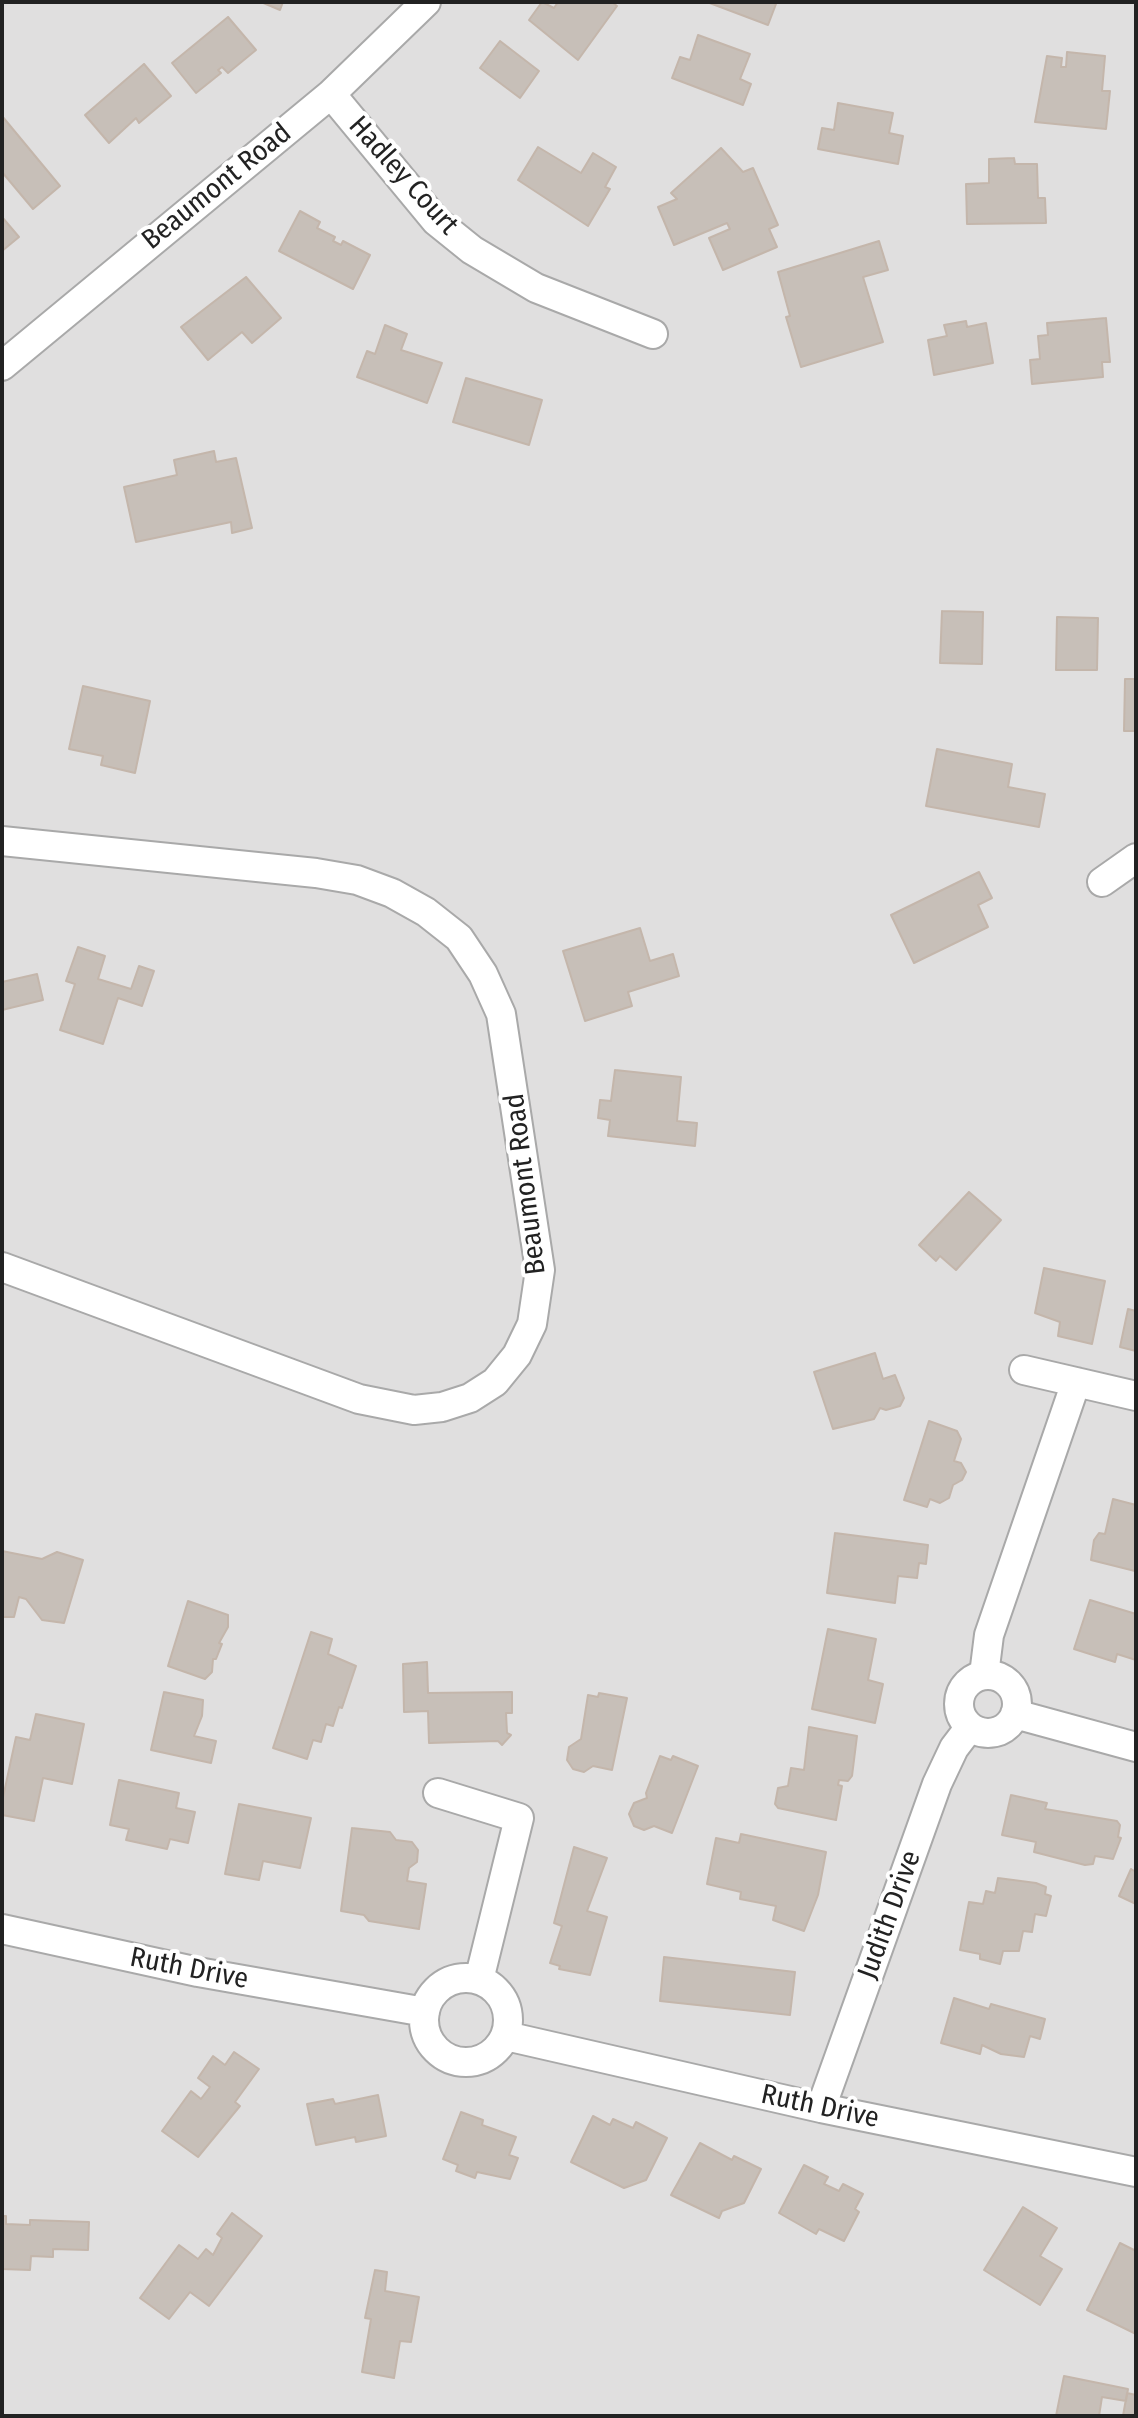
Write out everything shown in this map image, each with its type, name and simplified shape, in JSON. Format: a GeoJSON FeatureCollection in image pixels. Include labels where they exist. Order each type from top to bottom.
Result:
{"type":"FeatureCollection","features":[{"type":"Feature","properties":{"kind":"street","name":"Beaumont Road"},"geometry":{"type":"LineString","coordinates":[[2,366],[331,94],[426,2]]}},
{"type":"Feature","properties":{"kind":"street","name":"Hadley Court"},"geometry":{"type":"LineString","coordinates":[[331,94],[436,221],[472,250],[536,288],[653,334]]}},
{"type":"Feature","properties":{"kind":"street","name":"Beaumont Road"},"geometry":{"type":"LineString","coordinates":[[2,841],[357,880],[392,893],[437,920],[459,938],[483,974],[501,1014],[540,1270],[532,1324],[517,1355],[495,1382],[470,1398],[442,1407],[414,1410],[359,1399],[2,1267]]}},
{"type":"Feature","properties":{"kind":"street"},"geometry":{"type":"LineString","coordinates":[[1102,882],[1136,858]]}},
{"type":"Feature","properties":{"kind":"street"},"geometry":{"type":"LineString","coordinates":[[1024,1370],[1136,1396]]}},
{"type":"Feature","properties":{"kind":"street"},"geometry":{"type":"LineString","coordinates":[[984,1675],[989,1635],[1076,1382]]}},
{"type":"Feature","properties":{"kind":"street"},"geometry":{"type":"LineString","coordinates":[[984,1675],[1001,1678],[1013,1689],[1015,1714],[1004,1728],[996,1732],[977,1731],[960,1713],[960,1696],[969,1682],[984,1675]]}},
{"type":"Feature","properties":{"kind":"street"},"geometry":{"type":"LineString","coordinates":[[1015,1714],[1136,1747]]}},
{"type":"Feature","properties":{"kind":"street","name":"Judith Drive"},"geometry":{"type":"LineString","coordinates":[[821,2108],[937,1784],[954,1748],[970,1727]]}},
{"type":"Feature","properties":{"kind":"street"},"geometry":{"type":"LineString","coordinates":[[438,1793],[519,1818],[479,1980]]}},
{"type":"Feature","properties":{"kind":"street","name":"Ruth Drive"},"geometry":{"type":"LineString","coordinates":[[2,1929],[198,1972],[425,2012]]}},
{"type":"Feature","properties":{"kind":"street"},"geometry":{"type":"LineString","coordinates":[[451,1980],[479,1980],[501,1996],[509,2023],[506,2036],[488,2057],[461,2063],[436,2050],[428,2039],[425,2012],[430,1998],[451,1980]]}},
{"type":"Feature","properties":{"kind":"street","name":"Ruth Drive"},"geometry":{"type":"LineString","coordinates":[[506,2036],[821,2108],[1136,2172]]}},
{"type":"Feature","properties":{"kind":"shaded area"},"geometry":{"type":"Polygon","coordinates":[[[2,2],[1136,2],[1136,2416],[2,2416],[2,2]]]}},
{"type":"Feature","properties":{"kind":"building"},"geometry":{"type":"Polygon","coordinates":[[[261,2],[283,2],[280,10],[261,2]]]}},
{"type":"Feature","properties":{"kind":"building"},"geometry":{"type":"Polygon","coordinates":[[[542,2],[554,8],[558,2],[612,2],[617,6],[578,60],[529,20],[542,2]]]}},
{"type":"Feature","properties":{"kind":"building"},"geometry":{"type":"Polygon","coordinates":[[[707,2],[772,2],[776,4],[768,25],[707,2]]]}},
{"type":"Feature","properties":{"kind":"building"},"geometry":{"type":"Polygon","coordinates":[[[228,17],[256,50],[228,73],[222,67],[218,70],[221,73],[196,93],[172,63],[228,17]]]}},
{"type":"Feature","properties":{"kind":"building"},"geometry":{"type":"Polygon","coordinates":[[[698,35],[750,54],[740,79],[751,84],[743,105],[672,78],[680,57],[690,60],[698,35]]]}},
{"type":"Feature","properties":{"kind":"building"},"geometry":{"type":"Polygon","coordinates":[[[500,41],[539,71],[520,98],[480,68],[500,41]]]}},
{"type":"Feature","properties":{"kind":"building"},"geometry":{"type":"Polygon","coordinates":[[[1067,52],[1105,56],[1102,91],[1110,91],[1106,129],[1035,122],[1047,56],[1062,58],[1061,67],[1066,67],[1067,52]]]}},
{"type":"Feature","properties":{"kind":"building"},"geometry":{"type":"Polygon","coordinates":[[[144,64],[171,96],[139,123],[136,118],[109,143],[85,115],[144,64]]]}},
{"type":"Feature","properties":{"kind":"building"},"geometry":{"type":"Polygon","coordinates":[[[838,103],[893,113],[889,133],[903,136],[898,164],[818,149],[822,128],[834,130],[838,103]]]}},
{"type":"Feature","properties":{"kind":"building"},"geometry":{"type":"Polygon","coordinates":[[[2,116],[60,186],[33,209],[2,172],[2,116]]]}},
{"type":"Feature","properties":{"kind":"building"},"geometry":{"type":"Polygon","coordinates":[[[538,147],[581,173],[593,153],[616,167],[605,187],[610,189],[588,226],[518,180],[538,147]]]}},
{"type":"Feature","properties":{"kind":"building"},"geometry":{"type":"Polygon","coordinates":[[[721,148],[743,172],[753,168],[778,225],[769,229],[777,247],[723,270],[709,238],[730,229],[727,223],[674,245],[658,207],[677,199],[671,193],[721,148]]]}},
{"type":"Feature","properties":{"kind":"building"},"geometry":{"type":"Polygon","coordinates":[[[1014,158],[1015,164],[1037,164],[1038,198],[1045,198],[1046,223],[967,224],[966,184],[989,183],[989,159],[1014,158]]]}},
{"type":"Feature","properties":{"kind":"building"},"geometry":{"type":"Polygon","coordinates":[[[300,211],[320,222],[317,228],[335,237],[333,241],[341,245],[343,241],[370,255],[353,289],[279,251],[300,211]]]}},
{"type":"Feature","properties":{"kind":"building"},"geometry":{"type":"Polygon","coordinates":[[[2,217],[19,237],[2,251],[2,217]]]}},
{"type":"Feature","properties":{"kind":"building"},"geometry":{"type":"Polygon","coordinates":[[[879,241],[888,270],[863,277],[883,342],[801,367],[786,317],[790,316],[778,272],[879,241]]]}},
{"type":"Feature","properties":{"kind":"building"},"geometry":{"type":"Polygon","coordinates":[[[246,277],[281,318],[252,343],[242,332],[208,360],[181,327],[246,277]]]}},
{"type":"Feature","properties":{"kind":"building"},"geometry":{"type":"Polygon","coordinates":[[[1106,318],[1110,362],[1102,362],[1103,377],[1032,384],[1030,360],[1040,359],[1038,336],[1048,335],[1047,323],[1106,318]]]}},
{"type":"Feature","properties":{"kind":"building"},"geometry":{"type":"Polygon","coordinates":[[[966,321],[967,327],[986,323],[993,363],[934,375],[928,340],[947,336],[944,325],[966,321]]]}},
{"type":"Feature","properties":{"kind":"building"},"geometry":{"type":"Polygon","coordinates":[[[385,325],[407,334],[401,350],[442,363],[427,403],[357,377],[367,351],[375,354],[385,325]]]}},
{"type":"Feature","properties":{"kind":"building"},"geometry":{"type":"Polygon","coordinates":[[[466,378],[542,400],[529,445],[453,422],[466,378]]]}},
{"type":"Feature","properties":{"kind":"building"},"geometry":{"type":"Polygon","coordinates":[[[214,451],[216,462],[236,458],[252,528],[232,533],[231,522],[136,542],[124,487],[177,475],[174,460],[214,451]]]}},
{"type":"Feature","properties":{"kind":"building"},"geometry":{"type":"Polygon","coordinates":[[[942,611],[983,612],[982,664],[940,663],[942,611]]]}},
{"type":"Feature","properties":{"kind":"building"},"geometry":{"type":"Polygon","coordinates":[[[1057,617],[1098,618],[1097,670],[1056,670],[1057,617]]]}},
{"type":"Feature","properties":{"kind":"building"},"geometry":{"type":"Polygon","coordinates":[[[1125,679],[1136,679],[1136,731],[1124,731],[1125,679]]]}},
{"type":"Feature","properties":{"kind":"building"},"geometry":{"type":"Polygon","coordinates":[[[83,686],[150,701],[135,773],[101,765],[103,756],[69,749],[83,686]]]}},
{"type":"Feature","properties":{"kind":"building"},"geometry":{"type":"Polygon","coordinates":[[[937,749],[1012,764],[1008,787],[1045,794],[1039,827],[926,806],[937,749]]]}},
{"type":"Feature","properties":{"kind":"building"},"geometry":{"type":"Polygon","coordinates":[[[979,872],[992,898],[978,905],[988,927],[914,963],[891,915],[979,872]]]}},
{"type":"Feature","properties":{"kind":"building"},"geometry":{"type":"Polygon","coordinates":[[[640,928],[650,961],[673,954],[679,976],[628,992],[632,1006],[585,1021],[563,951],[640,928]]]}},
{"type":"Feature","properties":{"kind":"building"},"geometry":{"type":"Polygon","coordinates":[[[78,947],[105,956],[98,979],[131,989],[139,966],[154,971],[142,1006],[118,998],[103,1044],[60,1030],[75,984],[66,981],[78,947]]]}},
{"type":"Feature","properties":{"kind":"building"},"geometry":{"type":"Polygon","coordinates":[[[37,974],[43,1000],[2,1010],[2,982],[37,974]]]}},
{"type":"Feature","properties":{"kind":"building"},"geometry":{"type":"Polygon","coordinates":[[[615,1070],[681,1077],[677,1121],[697,1123],[695,1146],[608,1136],[610,1120],[598,1118],[600,1100],[611,1101],[615,1070]]]}},
{"type":"Feature","properties":{"kind":"building"},"geometry":{"type":"Polygon","coordinates":[[[969,1192],[1001,1220],[956,1270],[940,1256],[936,1261],[919,1245],[969,1192]]]}},
{"type":"Feature","properties":{"kind":"building"},"geometry":{"type":"Polygon","coordinates":[[[1044,1268],[1105,1281],[1092,1344],[1058,1336],[1060,1322],[1035,1313],[1044,1268]]]}},
{"type":"Feature","properties":{"kind":"building"},"geometry":{"type":"Polygon","coordinates":[[[1128,1309],[1136,1311],[1136,1351],[1120,1347],[1128,1309]]]}},
{"type":"Feature","properties":{"kind":"building"},"geometry":{"type":"Polygon","coordinates":[[[875,1353],[883,1379],[895,1375],[904,1398],[900,1406],[886,1410],[880,1408],[874,1419],[833,1429],[814,1372],[875,1353]]]}},
{"type":"Feature","properties":{"kind":"building"},"geometry":{"type":"Polygon","coordinates":[[[929,1421],[957,1431],[961,1439],[954,1461],[961,1463],[966,1472],[962,1480],[953,1485],[949,1498],[940,1503],[930,1499],[927,1507],[904,1500],[929,1421]]]}},
{"type":"Feature","properties":{"kind":"building"},"geometry":{"type":"Polygon","coordinates":[[[1113,1499],[1136,1505],[1135,1571],[1091,1560],[1094,1540],[1099,1533],[1105,1534],[1113,1499]]]}},
{"type":"Feature","properties":{"kind":"building"},"geometry":{"type":"Polygon","coordinates":[[[835,1533],[928,1545],[926,1564],[919,1563],[917,1578],[898,1576],[895,1603],[827,1593],[835,1533]]]}},
{"type":"Feature","properties":{"kind":"building"},"geometry":{"type":"Polygon","coordinates":[[[2,1551],[42,1559],[57,1552],[83,1560],[64,1623],[42,1620],[26,1599],[19,1597],[14,1617],[2,1617],[2,1551]]]}},
{"type":"Feature","properties":{"kind":"building"},"geometry":{"type":"Polygon","coordinates":[[[1090,1600],[1136,1614],[1136,1660],[1117,1654],[1115,1662],[1074,1649],[1090,1600]]]}},
{"type":"Feature","properties":{"kind":"building"},"geometry":{"type":"Polygon","coordinates":[[[188,1601],[228,1615],[228,1627],[219,1643],[222,1644],[216,1659],[213,1659],[212,1672],[205,1679],[168,1666],[188,1601]]]}},
{"type":"Feature","properties":{"kind":"building"},"geometry":{"type":"Polygon","coordinates":[[[828,1629],[876,1639],[868,1680],[883,1684],[875,1723],[812,1709],[828,1629]]]}},
{"type":"Feature","properties":{"kind":"building"},"geometry":{"type":"Polygon","coordinates":[[[311,1632],[332,1639],[328,1654],[356,1666],[333,1726],[326,1724],[321,1742],[313,1740],[307,1759],[273,1748],[311,1632]]]}},
{"type":"Feature","properties":{"kind":"building"},"geometry":{"type":"Polygon","coordinates":[[[427,1662],[428,1693],[512,1692],[512,1713],[506,1713],[507,1733],[511,1735],[502,1745],[498,1741],[429,1743],[428,1711],[404,1712],[403,1664],[427,1662]]]}},
{"type":"Feature","properties":{"kind":"building"},"geometry":{"type":"Polygon","coordinates":[[[164,1692],[203,1700],[202,1716],[194,1736],[216,1741],[211,1763],[151,1750],[164,1692]]]}},
{"type":"Feature","properties":{"kind":"building"},"geometry":{"type":"Polygon","coordinates":[[[599,1693],[627,1698],[612,1770],[593,1766],[584,1772],[573,1769],[567,1760],[569,1747],[581,1739],[588,1695],[598,1697],[599,1693]]]}},
{"type":"Feature","properties":{"kind":"building"},"geometry":{"type":"Polygon","coordinates":[[[36,1714],[84,1724],[72,1784],[43,1778],[34,1821],[2,1815],[2,1802],[16,1737],[30,1740],[36,1714]]]}},
{"type":"Feature","properties":{"kind":"building"},"geometry":{"type":"Polygon","coordinates":[[[809,1727],[857,1736],[852,1776],[848,1781],[839,1780],[838,1785],[842,1786],[836,1820],[778,1808],[775,1804],[778,1788],[788,1786],[791,1768],[804,1770],[809,1727]]]}},
{"type":"Feature","properties":{"kind":"building"},"geometry":{"type":"Polygon","coordinates":[[[660,1756],[671,1760],[673,1756],[698,1766],[672,1833],[654,1826],[644,1830],[634,1826],[629,1814],[634,1803],[647,1798],[646,1793],[660,1756]]]}},
{"type":"Feature","properties":{"kind":"building"},"geometry":{"type":"Polygon","coordinates":[[[119,1780],[179,1793],[176,1808],[195,1812],[188,1843],[170,1839],[167,1849],[126,1840],[129,1829],[110,1825],[119,1780]]]}},
{"type":"Feature","properties":{"kind":"building"},"geometry":{"type":"Polygon","coordinates":[[[1011,1795],[1047,1803],[1045,1809],[1117,1821],[1120,1825],[1118,1837],[1121,1838],[1113,1859],[1095,1856],[1093,1864],[1085,1865],[1034,1852],[1036,1842],[1002,1835],[1011,1795]]]}},
{"type":"Feature","properties":{"kind":"building"},"geometry":{"type":"Polygon","coordinates":[[[239,1804],[311,1818],[300,1868],[263,1861],[259,1880],[225,1874],[239,1804]]]}},
{"type":"Feature","properties":{"kind":"building"},"geometry":{"type":"Polygon","coordinates":[[[352,1828],[390,1832],[396,1840],[412,1842],[418,1850],[417,1862],[409,1868],[407,1881],[426,1884],[419,1929],[369,1921],[364,1915],[341,1911],[352,1828]]]}},
{"type":"Feature","properties":{"kind":"building"},"geometry":{"type":"Polygon","coordinates":[[[741,1834],[826,1852],[818,1895],[804,1931],[773,1920],[776,1906],[740,1899],[741,1892],[707,1884],[716,1838],[739,1843],[741,1834]]]}},
{"type":"Feature","properties":{"kind":"building"},"geometry":{"type":"Polygon","coordinates":[[[574,1847],[607,1858],[587,1911],[607,1917],[590,1975],[559,1969],[560,1966],[550,1963],[562,1926],[554,1923],[574,1847]]]}},
{"type":"Feature","properties":{"kind":"building"},"geometry":{"type":"Polygon","coordinates":[[[1131,1869],[1136,1872],[1136,1904],[1119,1896],[1131,1869]]]}},
{"type":"Feature","properties":{"kind":"building"},"geometry":{"type":"Polygon","coordinates":[[[998,1878],[1036,1883],[1046,1887],[1045,1894],[1051,1896],[1046,1916],[1035,1914],[1032,1932],[1023,1931],[1019,1951],[1003,1951],[1000,1964],[980,1959],[980,1954],[960,1950],[969,1902],[983,1904],[986,1891],[995,1893],[998,1878]]]}},
{"type":"Feature","properties":{"kind":"building"},"geometry":{"type":"Polygon","coordinates":[[[664,1957],[795,1972],[790,2015],[660,2001],[664,1957]]]}},
{"type":"Feature","properties":{"kind":"building"},"geometry":{"type":"Polygon","coordinates":[[[954,1998],[989,2009],[991,2004],[1045,2019],[1040,2039],[1030,2036],[1024,2057],[1001,2054],[982,2045],[980,2054],[941,2043],[954,1998]]]}},
{"type":"Feature","properties":{"kind":"building"},"geometry":{"type":"Polygon","coordinates":[[[234,2052],[259,2069],[235,2102],[240,2106],[198,2157],[162,2131],[191,2091],[201,2099],[210,2087],[198,2078],[213,2056],[225,2065],[234,2052]]]}},
{"type":"Feature","properties":{"kind":"building"},"geometry":{"type":"Polygon","coordinates":[[[378,2095],[386,2136],[356,2142],[355,2137],[316,2145],[307,2104],[333,2099],[335,2104],[378,2095]]]}},
{"type":"Feature","properties":{"kind":"building"},"geometry":{"type":"Polygon","coordinates":[[[461,2112],[483,2120],[482,2125],[516,2137],[509,2155],[518,2158],[510,2179],[477,2172],[475,2178],[456,2171],[458,2165],[443,2159],[461,2112]]]}},
{"type":"Feature","properties":{"kind":"building"},"geometry":{"type":"Polygon","coordinates":[[[593,2116],[610,2125],[613,2119],[633,2128],[636,2122],[667,2138],[646,2180],[624,2188],[571,2162],[593,2116]]]}},
{"type":"Feature","properties":{"kind":"building"},"geometry":{"type":"Polygon","coordinates":[[[700,2143],[732,2160],[734,2156],[761,2169],[744,2203],[722,2211],[719,2218],[671,2195],[700,2143]]]}},
{"type":"Feature","properties":{"kind":"building"},"geometry":{"type":"Polygon","coordinates":[[[804,2165],[828,2177],[824,2184],[839,2191],[843,2184],[863,2194],[855,2209],[859,2212],[844,2241],[819,2229],[816,2234],[779,2213],[804,2165]]]}},
{"type":"Feature","properties":{"kind":"building"},"geometry":{"type":"Polygon","coordinates":[[[1023,2207],[1057,2228],[1040,2256],[1062,2269],[1040,2305],[984,2270],[1023,2207]]]}},
{"type":"Feature","properties":{"kind":"building"},"geometry":{"type":"Polygon","coordinates":[[[232,2213],[262,2236],[209,2306],[190,2292],[169,2319],[140,2298],[179,2245],[198,2259],[206,2249],[213,2255],[222,2238],[217,2234],[232,2213]]]}},
{"type":"Feature","properties":{"kind":"building"},"geometry":{"type":"Polygon","coordinates":[[[2,2216],[6,2216],[6,2224],[30,2225],[30,2220],[89,2222],[88,2250],[53,2249],[53,2257],[31,2256],[30,2270],[2,2269],[2,2216]]]}},
{"type":"Feature","properties":{"kind":"building"},"geometry":{"type":"Polygon","coordinates":[[[1120,2243],[1136,2251],[1136,2334],[1087,2310],[1120,2243]]]}},
{"type":"Feature","properties":{"kind":"building"},"geometry":{"type":"Polygon","coordinates":[[[375,2270],[387,2272],[385,2291],[419,2297],[411,2342],[400,2341],[394,2378],[362,2372],[371,2319],[365,2318],[375,2270]]]}},
{"type":"Feature","properties":{"kind":"building"},"geometry":{"type":"Polygon","coordinates":[[[1064,2376],[1128,2389],[1126,2401],[1102,2397],[1099,2416],[1056,2416],[1064,2376]]]}},
{"type":"Feature","properties":{"kind":"building"},"geometry":{"type":"Polygon","coordinates":[[[1127,2393],[1136,2395],[1136,2416],[1123,2416],[1127,2393]]]}}]}
